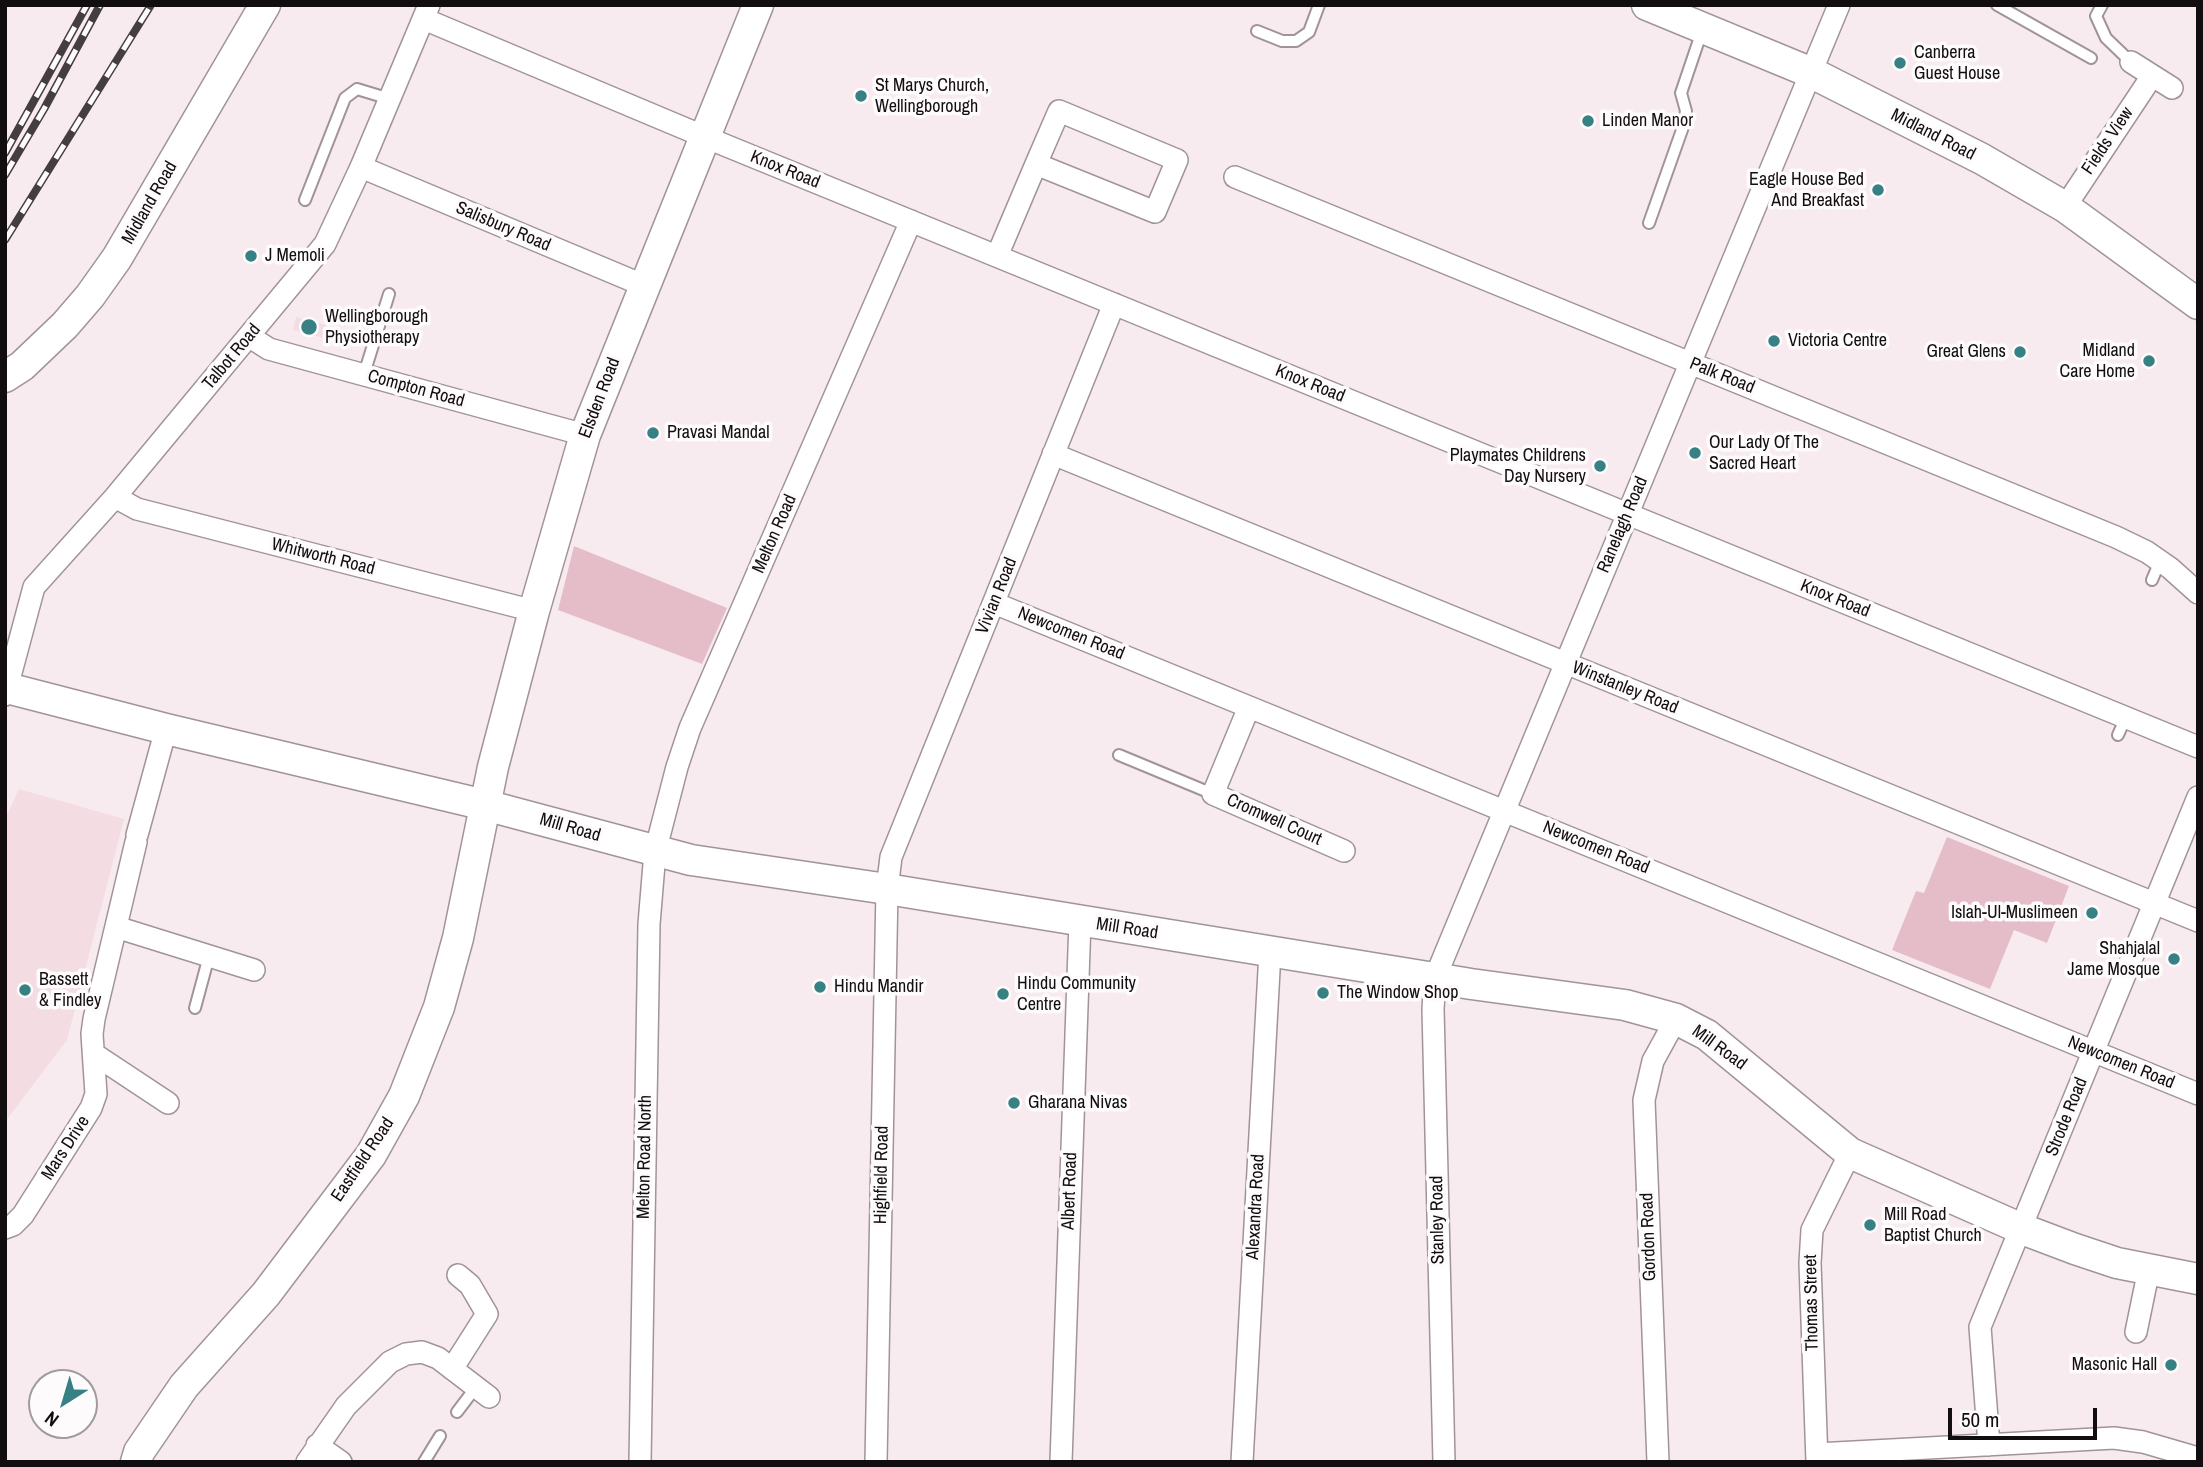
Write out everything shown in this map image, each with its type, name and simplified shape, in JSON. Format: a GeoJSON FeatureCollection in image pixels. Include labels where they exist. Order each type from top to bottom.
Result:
{"type":"FeatureCollection","features":[{"type":"Feature","properties":{"kind":"main road","name":"Midland Road"},"geometry":{"type":"LineString","coordinates":[[5,377],[22,366],[65,324],[90,296],[117,258],[265,5]]}},
{"type":"Feature","properties":{"kind":"main road","name":"Elsden Road"},"geometry":{"type":"LineString","coordinates":[[485,805],[534,611],[585,435],[758,5]]}},
{"type":"Feature","properties":{"kind":"main road","name":"Midland Road"},"geometry":{"type":"LineString","coordinates":[[1665,9],[1703,28],[1812,73],[1982,159],[2064,207],[2198,304]]}},
{"type":"Feature","properties":{"kind":"main road","name":"Mill Road"},"geometry":{"type":"LineString","coordinates":[[6,690],[485,805],[691,860],[1435,978],[1625,1005],[1676,1019],[1707,1035],[1850,1153],[2022,1228],[2116,1263],[2198,1279]]}},
{"type":"Feature","properties":{"kind":"main road","name":"Eastfield Road"},"geometry":{"type":"LineString","coordinates":[[136,1462],[139,1451],[184,1385],[266,1294],[371,1154],[404,1096],[439,1007],[458,938],[485,805]]}},
{"type":"Feature","properties":{"kind":"street","name":"Ranelagh Road"},"geometry":{"type":"LineString","coordinates":[[1435,978],[1839,5]]}},
{"type":"Feature","properties":{"kind":"street","name":"Knox Road"},"geometry":{"type":"LineString","coordinates":[[427,12],[705,137],[1628,514],[2122,726],[2198,747]]}},
{"type":"Feature","properties":{"kind":"street","name":"Talbot Road"},"geometry":{"type":"LineString","coordinates":[[6,690],[34,587],[115,497],[325,244],[427,12]]}},
{"type":"Feature","properties":{"kind":"street"},"geometry":{"type":"LineString","coordinates":[[2131,62],[2172,88]]}},
{"type":"Feature","properties":{"kind":"street","name":"Fields View"},"geometry":{"type":"LineString","coordinates":[[2064,207],[2151,76]]}},
{"type":"Feature","properties":{"kind":"street"},"geometry":{"type":"LineString","coordinates":[[997,256],[1059,111],[1177,160],[1155,212],[1037,164]]}},
{"type":"Feature","properties":{"kind":"street","name":"Salisbury Road"},"geometry":{"type":"LineString","coordinates":[[361,167],[645,286]]}},
{"type":"Feature","properties":{"kind":"street","name":"Palk Road"},"geometry":{"type":"LineString","coordinates":[[1235,177],[2116,537],[2156,570],[2198,593]]}},
{"type":"Feature","properties":{"kind":"street","name":"Melton Road"},"geometry":{"type":"LineString","coordinates":[[655,852],[690,728],[911,221]]}},
{"type":"Feature","properties":{"kind":"street","name":"Vivian Road"},"geometry":{"type":"LineString","coordinates":[[887,889],[891,857],[1114,304]]}},
{"type":"Feature","properties":{"kind":"street","name":"Compton Road"},"geometry":{"type":"LineString","coordinates":[[250,337],[269,349],[585,435]]}},
{"type":"Feature","properties":{"kind":"street","name":"Winstanley Road"},"geometry":{"type":"LineString","coordinates":[[1053,454],[2198,921]]}},
{"type":"Feature","properties":{"kind":"street","name":"Whitworth Road"},"geometry":{"type":"LineString","coordinates":[[115,497],[137,509],[534,611]]}},
{"type":"Feature","properties":{"kind":"street","name":"Newcomen Road"},"geometry":{"type":"LineString","coordinates":[[994,603],[2198,1094]]}},
{"type":"Feature","properties":{"kind":"street","name":"Cromwell Court"},"geometry":{"type":"LineString","coordinates":[[1249,707],[1213,794],[1344,850]]}},
{"type":"Feature","properties":{"kind":"street","name":"Mars Drive"},"geometry":{"type":"LineString","coordinates":[[5,1228],[23,1215],[91,1108],[96,1094],[92,1034],[94,1019],[136,838],[166,729]]}},
{"type":"Feature","properties":{"kind":"street","name":"Strode Road"},"geometry":{"type":"LineString","coordinates":[[1989,1445],[1980,1327],[2198,797]]}},
{"type":"Feature","properties":{"kind":"street","name":"Melton Road North"},"geometry":{"type":"LineString","coordinates":[[640,1462],[649,924],[655,852]]}},
{"type":"Feature","properties":{"kind":"street","name":"Highfield Road"},"geometry":{"type":"LineString","coordinates":[[876,1462],[887,889]]}},
{"type":"Feature","properties":{"kind":"street","name":"Albert Road"},"geometry":{"type":"LineString","coordinates":[[1061,1462],[1080,921]]}},
{"type":"Feature","properties":{"kind":"street"},"geometry":{"type":"LineString","coordinates":[[116,926],[254,970]]}},
{"type":"Feature","properties":{"kind":"street","name":"Alexandra Road"},"geometry":{"type":"LineString","coordinates":[[1242,1462],[1270,952]]}},
{"type":"Feature","properties":{"kind":"street","name":"Stanley Road"},"geometry":{"type":"LineString","coordinates":[[1435,978],[1433,1009],[1444,1462]]}},
{"type":"Feature","properties":{"kind":"street","name":"Gordon Road"},"geometry":{"type":"LineString","coordinates":[[1658,1462],[1644,1100],[1653,1060],[1676,1019]]}},
{"type":"Feature","properties":{"kind":"street"},"geometry":{"type":"LineString","coordinates":[[94,1054],[168,1103]]}},
{"type":"Feature","properties":{"kind":"street","name":"Thomas Street"},"geometry":{"type":"LineString","coordinates":[[1817,1458],[1810,1263],[1812,1230],[1850,1153]]}},
{"type":"Feature","properties":{"kind":"street"},"geometry":{"type":"LineString","coordinates":[[2136,1332],[2149,1269]]}},
{"type":"Feature","properties":{"kind":"street"},"geometry":{"type":"LineString","coordinates":[[452,1369],[487,1314],[470,1285],[458,1275]]}},
{"type":"Feature","properties":{"kind":"street"},"geometry":{"type":"LineString","coordinates":[[341,1462],[312,1453],[346,1406],[390,1362],[406,1354],[422,1352],[438,1358],[483,1392]]}},
{"type":"Feature","properties":{"kind":"street"},"geometry":{"type":"LineString","coordinates":[[1817,1458],[2114,1438],[2143,1442],[2198,1458]]}},
{"type":"Feature","properties":{"kind":"lane"},"geometry":{"type":"LineString","coordinates":[[1257,31],[1282,41],[1296,41],[1309,32],[1319,5]]}},
{"type":"Feature","properties":{"kind":"lane"},"geometry":{"type":"LineString","coordinates":[[1997,5],[2091,58]]}},
{"type":"Feature","properties":{"kind":"lane"},"geometry":{"type":"LineString","coordinates":[[2102,5],[2096,16],[2106,38],[2131,62]]}},
{"type":"Feature","properties":{"kind":"lane"},"geometry":{"type":"LineString","coordinates":[[1650,223],[1683,127],[1686,111],[1681,93],[1703,28]]}},
{"type":"Feature","properties":{"kind":"lane"},"geometry":{"type":"LineString","coordinates":[[305,200],[345,98],[357,89],[390,99]]}},
{"type":"Feature","properties":{"kind":"lane"},"geometry":{"type":"LineString","coordinates":[[364,374],[388,294]]}},
{"type":"Feature","properties":{"kind":"lane"},"geometry":{"type":"LineString","coordinates":[[1119,755],[1213,794]]}},
{"type":"Feature","properties":{"kind":"lane"},"geometry":{"type":"LineString","coordinates":[[195,1008],[209,956]]}},
{"type":"Feature","properties":{"kind":"lane"},"geometry":{"type":"LineString","coordinates":[[457,1412],[483,1392]]}},
{"type":"Feature","properties":{"kind":"lane"},"geometry":{"type":"LineString","coordinates":[[424,1462],[440,1436]]}},
{"type":"Feature","properties":{"kind":"shaded area","name":"Wellingborough Physiotherapy"},"geometry":{"type":"Polygon","coordinates":[[[296,317],[326,325],[323,338],[293,330],[296,317]]]}},
{"type":"Feature","properties":{"kind":"shaded area"},"geometry":{"type":"Polygon","coordinates":[[[574,546],[727,608],[702,664],[558,610],[574,546]]]}},
{"type":"Feature","properties":{"kind":"shaded area"},"geometry":{"type":"Polygon","coordinates":[[[19,789],[124,819],[67,1040],[5,1122],[5,819],[19,789]]]}},
{"type":"Feature","properties":{"kind":"shaded area"},"geometry":{"type":"Polygon","coordinates":[[[1947,837],[2069,886],[2047,943],[2014,930],[1990,989],[1892,950],[1916,891],[1924,893],[1947,837]]]}},
{"type":"Feature","properties":{"kind":"railway"},"geometry":{"type":"LineString","coordinates":[[5,153],[87,5]]}},
{"type":"Feature","properties":{"kind":"railway"},"geometry":{"type":"LineString","coordinates":[[5,175],[100,5]]}},
{"type":"Feature","properties":{"kind":"railway"},"geometry":{"type":"LineString","coordinates":[[5,240],[151,5]]}},
{"type":"Feature","properties":{"kind":"place","name":"Canberra Guest House"},"geometry":{"type":"Point","coordinates":[1900,63]}},
{"type":"Feature","properties":{"kind":"place","name":"St Marys Church, Wellingborough"},"geometry":{"type":"Point","coordinates":[861,96]}},
{"type":"Feature","properties":{"kind":"place","name":"Linden Manor"},"geometry":{"type":"Point","coordinates":[1588,121]}},
{"type":"Feature","properties":{"kind":"place","name":"Eagle House Bed And Breakfast"},"geometry":{"type":"Point","coordinates":[1878,190]}},
{"type":"Feature","properties":{"kind":"place","name":"J Memoli"},"geometry":{"type":"Point","coordinates":[251,256]}},
{"type":"Feature","properties":{"kind":"place","name":"Wellingborough Physiotherapy"},"geometry":{"type":"Point","coordinates":[309,327]}},
{"type":"Feature","properties":{"kind":"place","name":"Victoria Centre"},"geometry":{"type":"Point","coordinates":[1774,341]}},
{"type":"Feature","properties":{"kind":"place","name":"Great Glens"},"geometry":{"type":"Point","coordinates":[2020,352]}},
{"type":"Feature","properties":{"kind":"place","name":"Midland Care Home"},"geometry":{"type":"Point","coordinates":[2149,361]}},
{"type":"Feature","properties":{"kind":"place","name":"Pravasi Mandal"},"geometry":{"type":"Point","coordinates":[653,433]}},
{"type":"Feature","properties":{"kind":"place","name":"Our Lady Of The Sacred Heart"},"geometry":{"type":"Point","coordinates":[1695,453]}},
{"type":"Feature","properties":{"kind":"place","name":"Playmates Childrens Day Nursery"},"geometry":{"type":"Point","coordinates":[1600,466]}},
{"type":"Feature","properties":{"kind":"place","name":"Islah-Ul-Muslimeen"},"geometry":{"type":"Point","coordinates":[2092,913]}},
{"type":"Feature","properties":{"kind":"place","name":"Shahjalal Jame Mosque"},"geometry":{"type":"Point","coordinates":[2174,959]}},
{"type":"Feature","properties":{"kind":"place","name":"Hindu Mandir"},"geometry":{"type":"Point","coordinates":[820,987]}},
{"type":"Feature","properties":{"kind":"place","name":"Bassett & Findley"},"geometry":{"type":"Point","coordinates":[25,990]}},
{"type":"Feature","properties":{"kind":"place","name":"The Window Shop"},"geometry":{"type":"Point","coordinates":[1323,993]}},
{"type":"Feature","properties":{"kind":"place","name":"Hindu Community Centre"},"geometry":{"type":"Point","coordinates":[1003,994]}},
{"type":"Feature","properties":{"kind":"place","name":"Gharana Nivas"},"geometry":{"type":"Point","coordinates":[1014,1103]}},
{"type":"Feature","properties":{"kind":"place","name":"Mill Road Baptist Church"},"geometry":{"type":"Point","coordinates":[1870,1225]}},
{"type":"Feature","properties":{"kind":"place","name":"Masonic Hall"},"geometry":{"type":"Point","coordinates":[2171,1365]}}]}
